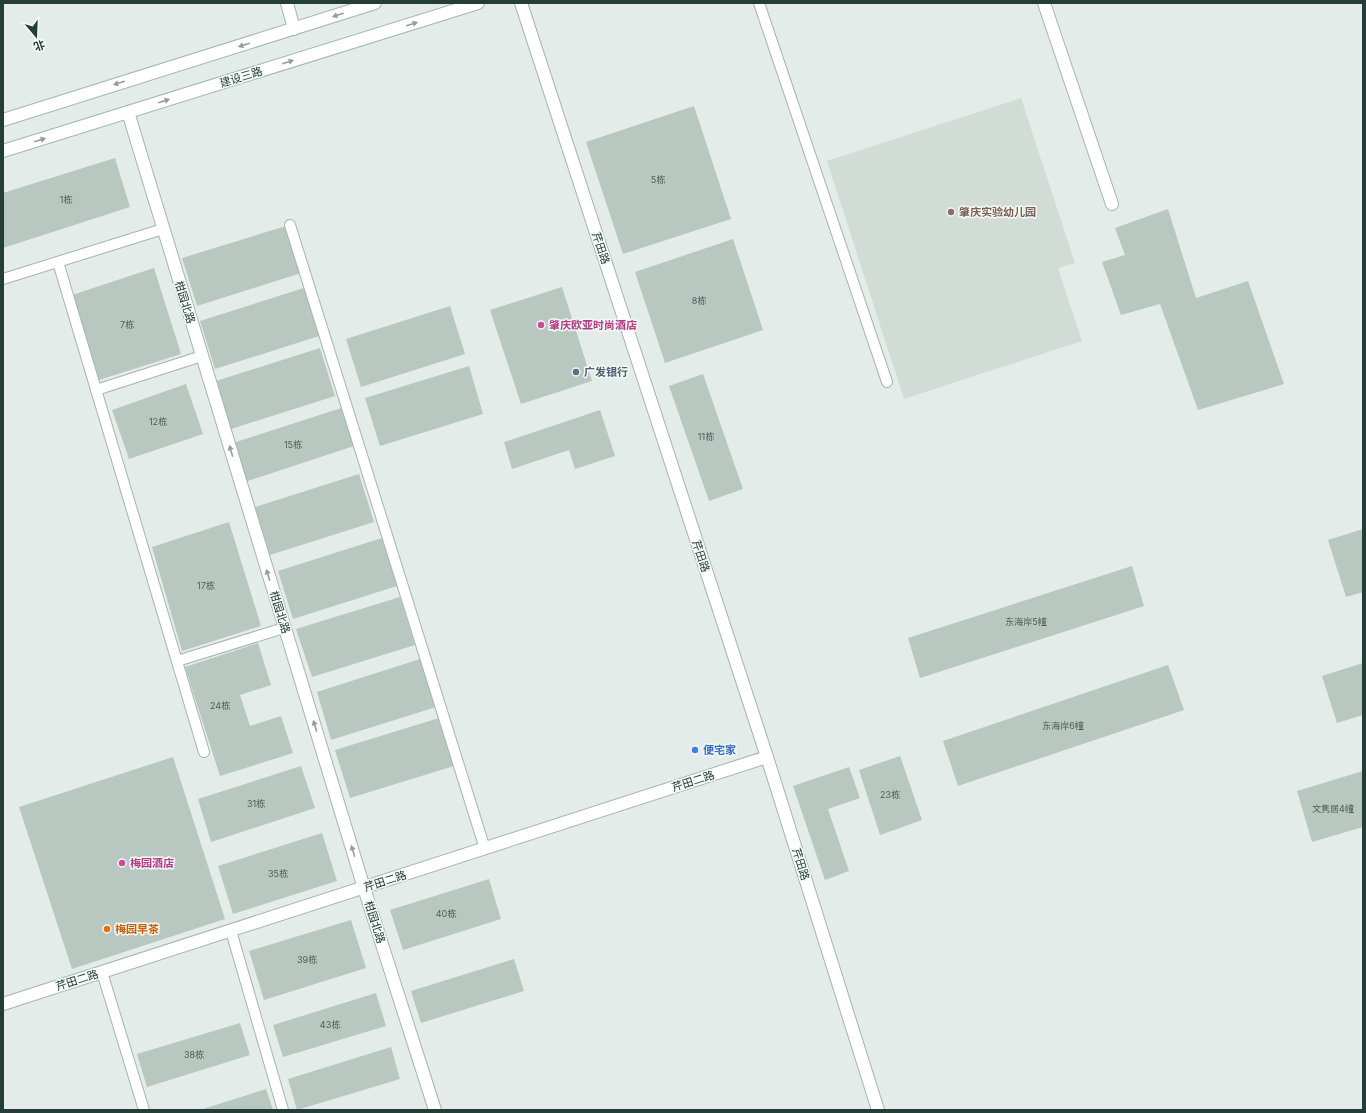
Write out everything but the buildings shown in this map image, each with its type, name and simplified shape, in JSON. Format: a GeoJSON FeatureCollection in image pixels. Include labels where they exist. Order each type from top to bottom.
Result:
{"type":"FeatureCollection","features":[{"type":"Feature","properties":{"kind":"street"},"geometry":{"type":"LineString","coordinates":[[287,3],[294,29]]}},
{"type":"Feature","properties":{"kind":"street"},"geometry":{"type":"LineString","coordinates":[[3,120],[375,3]]}},
{"type":"Feature","properties":{"kind":"street","name":"建设三路"},"geometry":{"type":"LineString","coordinates":[[3,152],[478,3]]}},
{"type":"Feature","properties":{"kind":"street","name":"芹田路"},"geometry":{"type":"LineString","coordinates":[[521,3],[767,757],[878,1110]]}},
{"type":"Feature","properties":{"kind":"street"},"geometry":{"type":"LineString","coordinates":[[1044,3],[1112,204]]}},
{"type":"Feature","properties":{"kind":"street","name":"柑园北路"},"geometry":{"type":"LineString","coordinates":[[128,112],[284,628],[364,888],[435,1110]]}},
{"type":"Feature","properties":{"kind":"street","name":"芹田二路"},"geometry":{"type":"LineString","coordinates":[[3,1004],[767,757]]}},
{"type":"Feature","properties":{"kind":"lane"},"geometry":{"type":"LineString","coordinates":[[759,3],[887,382]]}},
{"type":"Feature","properties":{"kind":"lane"},"geometry":{"type":"LineString","coordinates":[[290,225],[485,849]]}},
{"type":"Feature","properties":{"kind":"lane"},"geometry":{"type":"LineString","coordinates":[[3,279],[163,229]]}},
{"type":"Feature","properties":{"kind":"lane"},"geometry":{"type":"LineString","coordinates":[[58,262],[204,752]]}},
{"type":"Feature","properties":{"kind":"lane"},"geometry":{"type":"LineString","coordinates":[[96,390],[202,356]]}},
{"type":"Feature","properties":{"kind":"lane"},"geometry":{"type":"LineString","coordinates":[[177,661],[284,628]]}},
{"type":"Feature","properties":{"kind":"lane"},"geometry":{"type":"LineString","coordinates":[[231,931],[283,1110]]}},
{"type":"Feature","properties":{"kind":"lane"},"geometry":{"type":"LineString","coordinates":[[102,972],[144,1110]]}},
{"type":"Feature","properties":{"kind":"shaded area","name":"肇庆实验幼儿园"},"geometry":{"type":"Polygon","coordinates":[[[1021,98],[1075,263],[1058,268],[1082,341],[904,399],[827,161],[1021,98]]]}},
{"type":"Feature","properties":{"kind":"place","name":"肇庆实验幼儿园"},"geometry":{"type":"Point","coordinates":[951,212]}},
{"type":"Feature","properties":{"kind":"place","name":"肇庆欧亚时尚酒店"},"geometry":{"type":"Point","coordinates":[541,325]}},
{"type":"Feature","properties":{"kind":"place","name":"广发银行"},"geometry":{"type":"Point","coordinates":[576,372]}},
{"type":"Feature","properties":{"kind":"place","name":"便宅家"},"geometry":{"type":"Point","coordinates":[695,750]}},
{"type":"Feature","properties":{"kind":"place","name":"梅园酒店"},"geometry":{"type":"Point","coordinates":[122,863]}},
{"type":"Feature","properties":{"kind":"place","name":"梅园早茶"},"geometry":{"type":"Point","coordinates":[107,929]}}]}
